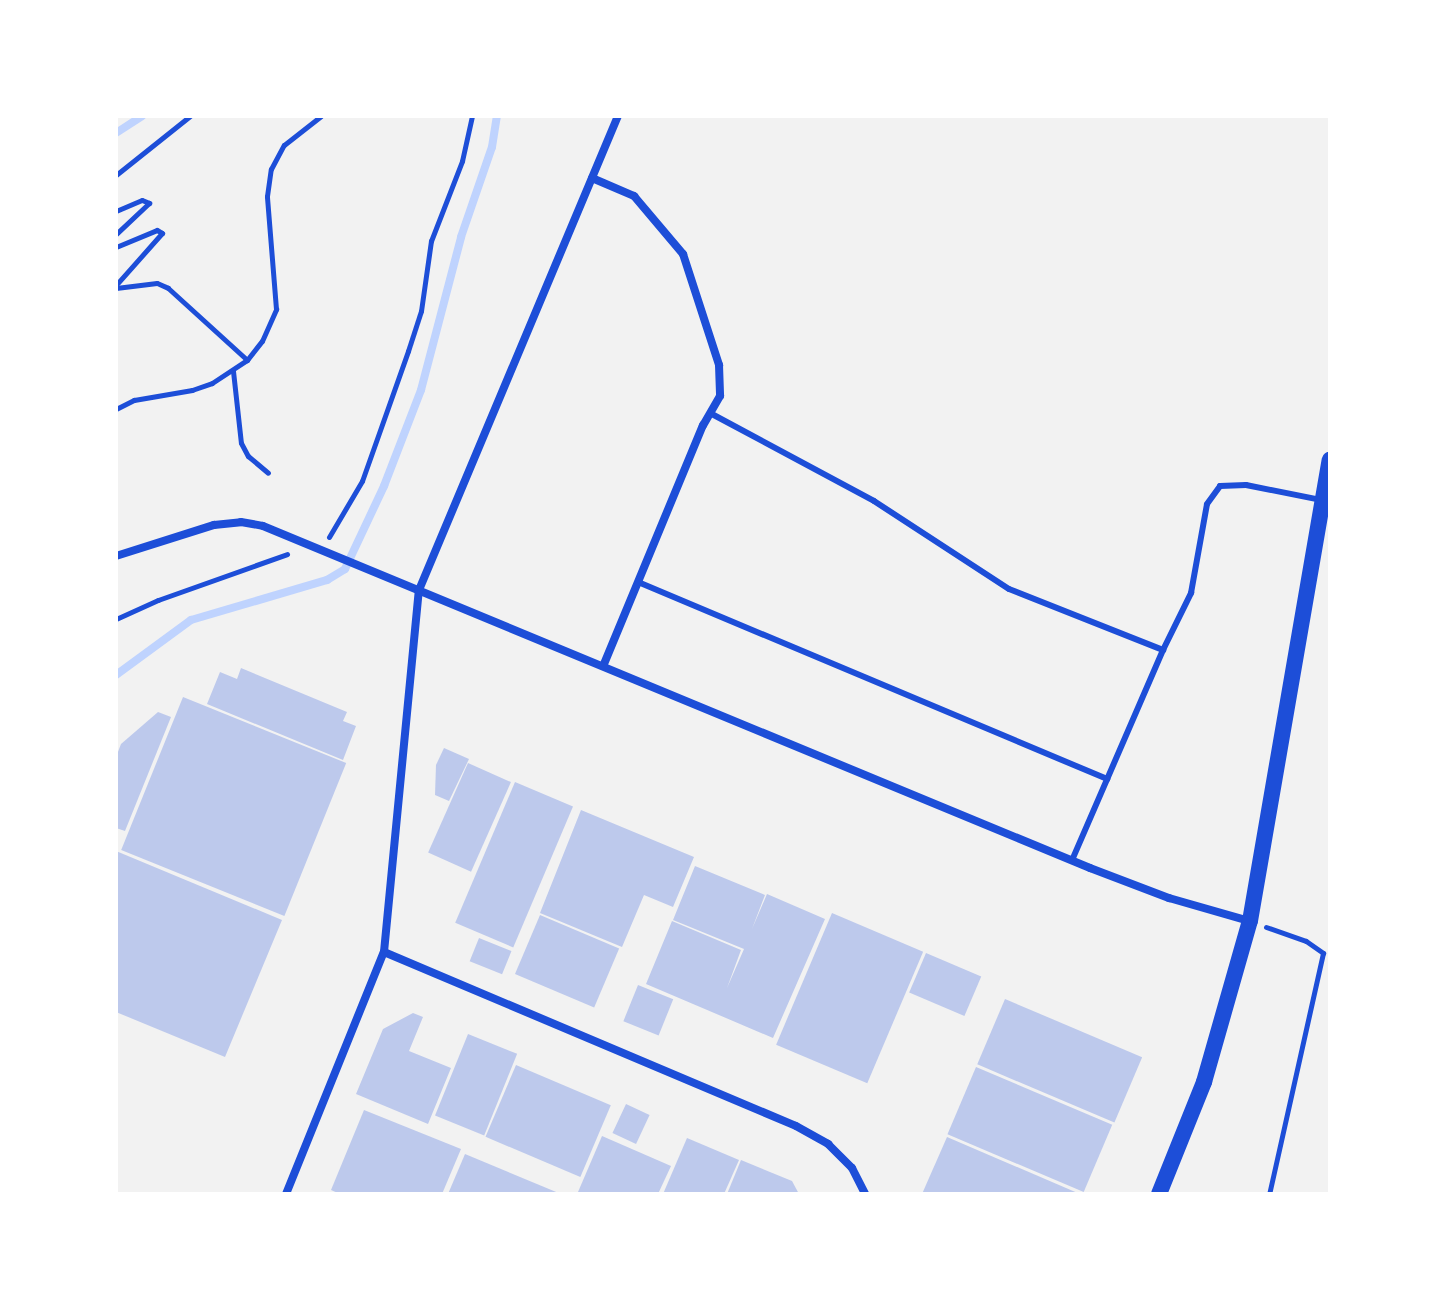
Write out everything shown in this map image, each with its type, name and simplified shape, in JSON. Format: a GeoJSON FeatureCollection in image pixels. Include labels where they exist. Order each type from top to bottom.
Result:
{"type":"FeatureCollection","features":[{"type":"Feature","properties":{"kind":"main road"},"geometry":{"type":"LineString","coordinates":[[1159,1194],[1204,1082],[1250,921],[1330,460]]}},
{"type":"Feature","properties":{"kind":"street"},"geometry":{"type":"LineString","coordinates":[[286,1194],[384,952],[419,590],[618,116]]}},
{"type":"Feature","properties":{"kind":"street"},"geometry":{"type":"LineString","coordinates":[[592,178],[634,196],[683,254],[719,365],[720,396],[710,413],[603,666]]}},
{"type":"Feature","properties":{"kind":"street"},"geometry":{"type":"LineString","coordinates":[[116,556],[214,525],[241,522],[282,532],[1072,860],[1169,898],[1250,921]]}},
{"type":"Feature","properties":{"kind":"street"},"geometry":{"type":"LineString","coordinates":[[384,952],[796,1126],[828,1144],[852,1168],[865,1194]]}},
{"type":"Feature","properties":{"kind":"lane"},"geometry":{"type":"LineString","coordinates":[[710,413],[874,501],[1009,589],[1163,650]]}},
{"type":"Feature","properties":{"kind":"lane"},"geometry":{"type":"LineString","coordinates":[[1072,860],[1191,593],[1207,504],[1220,486],[1246,485],[1321,500]]}},
{"type":"Feature","properties":{"kind":"lane"},"geometry":{"type":"LineString","coordinates":[[638,582],[1107,779]]}},
{"type":"Feature","properties":{"kind":"path"},"geometry":{"type":"LineString","coordinates":[[116,175],[190,116]]}},
{"type":"Feature","properties":{"kind":"path"},"geometry":{"type":"LineString","coordinates":[[116,409],[134,400],[192,390],[233,370],[247,360],[262,341],[276,309],[267,196],[271,169],[284,145],[321,116]]}},
{"type":"Feature","properties":{"kind":"path"},"geometry":{"type":"LineString","coordinates":[[116,619],[158,600],[317,546],[334,533],[362,481],[421,311],[431,241],[462,161],[472,116]]}},
{"type":"Feature","properties":{"kind":"path"},"geometry":{"type":"LineString","coordinates":[[116,211],[142,200],[149,203],[116,234]]}},
{"type":"Feature","properties":{"kind":"path"},"geometry":{"type":"LineString","coordinates":[[116,247],[157,230],[162,233],[116,286]]}},
{"type":"Feature","properties":{"kind":"path"},"geometry":{"type":"LineString","coordinates":[[116,286],[157,283],[168,288],[247,360]]}},
{"type":"Feature","properties":{"kind":"path"},"geometry":{"type":"LineString","coordinates":[[233,370],[241,443],[248,456],[268,473]]}},
{"type":"Feature","properties":{"kind":"path"},"geometry":{"type":"LineString","coordinates":[[1250,921],[1306,941],[1323,953],[1269,1194]]}},
{"type":"Feature","properties":{"kind":"building"},"geometry":{"type":"Polygon","coordinates":[[[241,668],[347,712],[343,721],[356,726],[343,760],[207,704],[220,672],[237,679],[241,668]]]}},
{"type":"Feature","properties":{"kind":"building"},"geometry":{"type":"Polygon","coordinates":[[[183,697],[346,763],[284,916],[121,850],[183,697]]]}},
{"type":"Feature","properties":{"kind":"building"},"geometry":{"type":"Polygon","coordinates":[[[158,712],[171,717],[125,831],[116,828],[116,757],[121,744],[158,712]]]}},
{"type":"Feature","properties":{"kind":"building"},"geometry":{"type":"Polygon","coordinates":[[[444,748],[469,759],[449,801],[435,795],[436,765],[444,748]]]}},
{"type":"Feature","properties":{"kind":"building"},"geometry":{"type":"Polygon","coordinates":[[[468,763],[511,782],[471,872],[428,853],[468,763]]]}},
{"type":"Feature","properties":{"kind":"building"},"geometry":{"type":"Polygon","coordinates":[[[515,782],[573,807],[513,947],[455,923],[515,782]]]}},
{"type":"Feature","properties":{"kind":"building"},"geometry":{"type":"Polygon","coordinates":[[[581,810],[694,857],[673,907],[644,895],[622,947],[540,913],[581,810]]]}},
{"type":"Feature","properties":{"kind":"building"},"geometry":{"type":"Polygon","coordinates":[[[116,851],[282,920],[225,1057],[116,1012],[116,851]]]}},
{"type":"Feature","properties":{"kind":"building"},"geometry":{"type":"Polygon","coordinates":[[[695,866],[765,895],[752,929],[767,894],[825,919],[773,1038],[646,984],[672,921],[741,950],[727,988],[744,949],[673,920],[695,866]]]}},
{"type":"Feature","properties":{"kind":"building"},"geometry":{"type":"Polygon","coordinates":[[[832,913],[923,952],[867,1083],[776,1045],[832,913]]]}},
{"type":"Feature","properties":{"kind":"building"},"geometry":{"type":"Polygon","coordinates":[[[540,915],[619,949],[594,1008],[515,974],[540,915]]]}},
{"type":"Feature","properties":{"kind":"building"},"geometry":{"type":"Polygon","coordinates":[[[479,938],[511,951],[502,974],[470,961],[479,938]]]}},
{"type":"Feature","properties":{"kind":"building"},"geometry":{"type":"Polygon","coordinates":[[[926,953],[981,976],[964,1016],[909,993],[926,953]]]}},
{"type":"Feature","properties":{"kind":"building"},"geometry":{"type":"Polygon","coordinates":[[[638,985],[673,999],[659,1035],[623,1021],[638,985]]]}},
{"type":"Feature","properties":{"kind":"building"},"geometry":{"type":"Polygon","coordinates":[[[1005,999],[1142,1057],[1114,1123],[977,1064],[1005,999]]]}},
{"type":"Feature","properties":{"kind":"building"},"geometry":{"type":"Polygon","coordinates":[[[413,1013],[423,1017],[409,1051],[451,1068],[428,1124],[356,1094],[383,1029],[413,1013]]]}},
{"type":"Feature","properties":{"kind":"building"},"geometry":{"type":"Polygon","coordinates":[[[468,1034],[517,1054],[484,1135],[435,1116],[468,1034]]]}},
{"type":"Feature","properties":{"kind":"building"},"geometry":{"type":"Polygon","coordinates":[[[516,1065],[611,1105],[580,1177],[486,1137],[516,1065]]]}},
{"type":"Feature","properties":{"kind":"building"},"geometry":{"type":"Polygon","coordinates":[[[976,1067],[1112,1125],[1084,1192],[947,1134],[976,1067]]]}},
{"type":"Feature","properties":{"kind":"building"},"geometry":{"type":"Polygon","coordinates":[[[626,1104],[650,1115],[636,1144],[612,1133],[626,1104]]]}},
{"type":"Feature","properties":{"kind":"building"},"geometry":{"type":"Polygon","coordinates":[[[364,1110],[461,1149],[442,1194],[340,1194],[331,1190],[364,1110]]]}},
{"type":"Feature","properties":{"kind":"building"},"geometry":{"type":"Polygon","coordinates":[[[602,1136],[671,1166],[658,1194],[578,1192],[602,1136]]]}},
{"type":"Feature","properties":{"kind":"building"},"geometry":{"type":"Polygon","coordinates":[[[947,1137],[1080,1194],[922,1194],[947,1137]]]}},
{"type":"Feature","properties":{"kind":"building"},"geometry":{"type":"Polygon","coordinates":[[[687,1138],[739,1160],[724,1194],[663,1194],[687,1138]]]}},
{"type":"Feature","properties":{"kind":"building"},"geometry":{"type":"Polygon","coordinates":[[[465,1154],[561,1194],[448,1194],[465,1154]]]}},
{"type":"Feature","properties":{"kind":"building"},"geometry":{"type":"Polygon","coordinates":[[[741,1160],[792,1181],[799,1194],[727,1194],[741,1160]]]}},
{"type":"Feature","properties":{"kind":"waterway"},"geometry":{"type":"LineString","coordinates":[[116,133],[142,116]]}},
{"type":"Feature","properties":{"kind":"waterway"},"geometry":{"type":"LineString","coordinates":[[116,675],[191,620],[327,580],[345,569],[384,486],[421,390],[461,237],[492,147],[497,116]]}}]}
